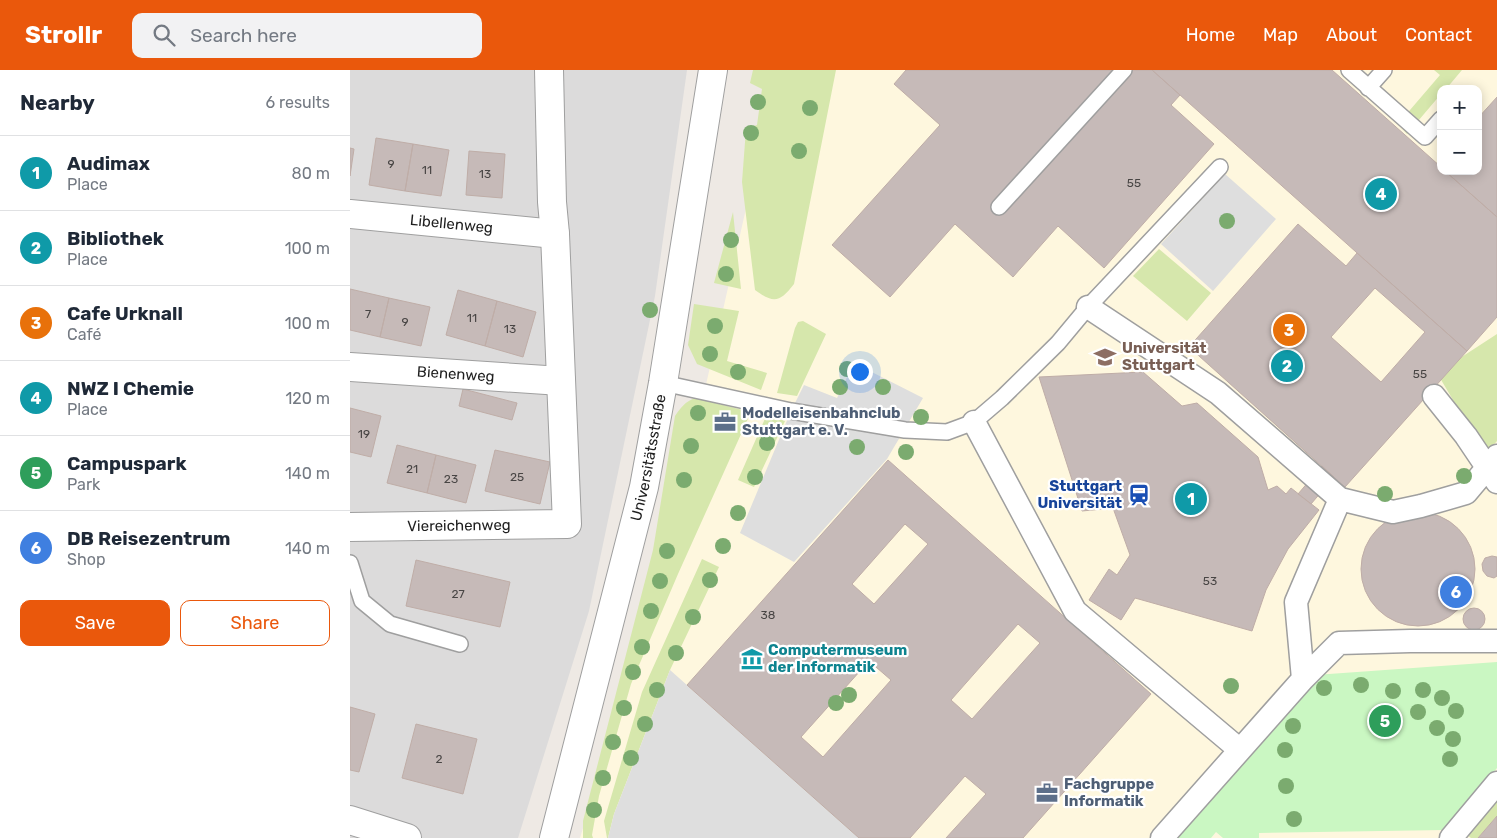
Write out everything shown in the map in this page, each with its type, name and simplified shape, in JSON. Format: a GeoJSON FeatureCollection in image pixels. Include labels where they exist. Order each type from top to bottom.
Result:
{"type":"FeatureCollection","features":[{"type":"Feature","properties":{"kind":"street"},"geometry":{"type":"LineString","coordinates":[[549,70],[552,202],[562,381]]}},
{"type":"Feature","properties":{"kind":"street","name":"Universitätsstraße"},"geometry":{"type":"LineString","coordinates":[[554,838],[642,497],[664,383],[713,70]]}},
{"type":"Feature","properties":{"kind":"street","name":"Libellenweg"},"geometry":{"type":"LineString","coordinates":[[350,214],[555,234]]}},
{"type":"Feature","properties":{"kind":"street"},"geometry":{"type":"LineString","coordinates":[[1088,307],[1218,393],[1340,499],[1393,512],[1466,493],[1494,469],[1434,396]]}},
{"type":"Feature","properties":{"kind":"street","name":"Bienenweg"},"geometry":{"type":"LineString","coordinates":[[350,367],[562,381]]}},
{"type":"Feature","properties":{"kind":"street","name":"Viereichenweg"},"geometry":{"type":"LineString","coordinates":[[350,527],[567,524],[562,381]]}},
{"type":"Feature","properties":{"kind":"street"},"geometry":{"type":"LineString","coordinates":[[974,422],[1076,611],[1240,750]]}},
{"type":"Feature","properties":{"kind":"street"},"geometry":{"type":"LineString","coordinates":[[1303,679],[1296,602],[1340,499]]}},
{"type":"Feature","properties":{"kind":"street"},"geometry":{"type":"LineString","coordinates":[[1162,838],[1303,679],[1339,643],[1497,641]]}},
{"type":"Feature","properties":{"kind":"street"},"geometry":{"type":"LineString","coordinates":[[1451,838],[1497,783]]}},
{"type":"Feature","properties":{"kind":"street"},"geometry":{"type":"LineString","coordinates":[[350,820],[407,838]]}},
{"type":"Feature","properties":{"kind":"lane"},"geometry":{"type":"LineString","coordinates":[[999,208],[1124,70]]}},
{"type":"Feature","properties":{"kind":"lane"},"geometry":{"type":"LineString","coordinates":[[1349,70],[1425,137],[1437,124]]}},
{"type":"Feature","properties":{"kind":"lane"},"geometry":{"type":"LineString","coordinates":[[1368,88],[1384,70]]}},
{"type":"Feature","properties":{"kind":"lane"},"geometry":{"type":"LineString","coordinates":[[664,383],[791,411],[905,430],[947,432],[974,422],[1002,398],[1058,343],[1088,307],[1220,167]]}},
{"type":"Feature","properties":{"kind":"lane"},"geometry":{"type":"LineString","coordinates":[[350,563],[362,601],[390,624],[460,644]]}},
{"type":"Feature","properties":{"kind":"shaded area"},"geometry":{"type":"Polygon","coordinates":[[[350,70],[687,70],[655,296],[589,611],[518,838],[350,838],[350,70]]]}},
{"type":"Feature","properties":{"kind":"shaded area","name":"Universität Stuttgart"},"geometry":{"type":"Polygon","coordinates":[[[774,70],[1497,70],[1497,838],[580,838],[670,543],[755,169],[774,70]]]}},
{"type":"Feature","properties":{"kind":"shaded area"},"geometry":{"type":"Polygon","coordinates":[[[1225,174],[1276,219],[1213,291],[1161,244],[1225,174]]]}},
{"type":"Feature","properties":{"kind":"shaded area"},"geometry":{"type":"Polygon","coordinates":[[[854,363],[923,398],[887,459],[794,562],[740,533],[791,411],[804,385],[837,398],[854,363]]]}},
{"type":"Feature","properties":{"kind":"shaded area"},"geometry":{"type":"Polygon","coordinates":[[[670,670],[859,838],[608,838],[614,814],[670,670]]]}},
{"type":"Feature","properties":{"kind":"green space"},"geometry":{"type":"Polygon","coordinates":[[[753,70],[836,70],[794,284],[781,298],[776,299],[767,298],[755,290],[742,182],[746,129],[757,125],[762,89],[750,83],[753,70]]]}},
{"type":"Feature","properties":{"kind":"green space"},"geometry":{"type":"Polygon","coordinates":[[[1434,70],[1462,70],[1449,85],[1437,85],[1437,99],[1407,134],[1398,124],[1440,75],[1434,70]]]}},
{"type":"Feature","properties":{"kind":"green space"},"geometry":{"type":"Polygon","coordinates":[[[733,212],[741,289],[714,283],[733,212]]]}},
{"type":"Feature","properties":{"kind":"green space"},"geometry":{"type":"Polygon","coordinates":[[[1159,249],[1211,293],[1187,321],[1133,276],[1159,249]]]}},
{"type":"Feature","properties":{"kind":"green space"},"geometry":{"type":"Polygon","coordinates":[[[694,304],[739,311],[727,361],[767,373],[761,390],[697,364],[688,345],[694,304]]]}},
{"type":"Feature","properties":{"kind":"green space"},"geometry":{"type":"Polygon","coordinates":[[[803,321],[826,334],[797,396],[777,393],[795,328],[798,322],[803,321]]]}},
{"type":"Feature","properties":{"kind":"green space"},"geometry":{"type":"Polygon","coordinates":[[[1497,334],[1497,441],[1489,450],[1456,405],[1437,373],[1497,334]]]}},
{"type":"Feature","properties":{"kind":"green space"},"geometry":{"type":"Polygon","coordinates":[[[695,398],[751,412],[631,684],[599,796],[593,838],[583,838],[583,821],[653,550],[675,416],[688,401],[695,398]]]}},
{"type":"Feature","properties":{"kind":"green space"},"geometry":{"type":"Polygon","coordinates":[[[767,414],[785,421],[754,487],[738,480],[767,414]]]}},
{"type":"Feature","properties":{"kind":"green space"},"geometry":{"type":"Polygon","coordinates":[[[702,559],[719,567],[670,670],[614,814],[607,838],[604,821],[642,692],[702,559]]]}},
{"type":"Feature","properties":{"kind":"green space"},"geometry":{"type":"Polygon","coordinates":[[[1497,662],[1497,768],[1444,830],[1259,833],[1259,838],[1223,838],[1216,832],[1211,838],[1170,838],[1315,675],[1497,662]]]}},
{"type":"Feature","properties":{"kind":"green space"},"geometry":{"type":"Polygon","coordinates":[[[1497,801],[1497,816],[1478,838],[1471,838],[1467,835],[1497,801]]]}},
{"type":"Feature","properties":{"kind":"building"},"geometry":{"type":"Polygon","coordinates":[[[906,70],[1152,70],[1180,95],[1171,105],[1214,144],[1104,268],[1058,226],[1013,277],[955,224],[890,297],[832,245],[940,125],[894,84],[906,70]]]}},
{"type":"Feature","properties":{"kind":"building"},"geometry":{"type":"Polygon","coordinates":[[[1152,70],[1332,70],[1437,163],[1437,175],[1450,175],[1497,217],[1497,317],[1467,351],[1152,70]]]}},
{"type":"Feature","properties":{"kind":"building"},"geometry":{"type":"Polygon","coordinates":[[[1497,97],[1497,217],[1450,175],[1482,175],[1482,114],[1497,97]]]}},
{"type":"Feature","properties":{"kind":"building"},"geometry":{"type":"Polygon","coordinates":[[[376,138],[413,144],[405,191],[369,185],[376,138]]]}},
{"type":"Feature","properties":{"kind":"building"},"geometry":{"type":"Polygon","coordinates":[[[413,144],[449,150],[441,196],[405,191],[413,144]]]}},
{"type":"Feature","properties":{"kind":"building"},"geometry":{"type":"Polygon","coordinates":[[[350,148],[354,149],[350,176],[350,148]]]}},
{"type":"Feature","properties":{"kind":"building"},"geometry":{"type":"Polygon","coordinates":[[[469,151],[505,154],[502,198],[466,195],[469,151]]]}},
{"type":"Feature","properties":{"kind":"building"},"geometry":{"type":"Polygon","coordinates":[[[1298,224],[1346,266],[1357,253],[1467,351],[1345,487],[1189,347],[1298,224]],[[1375,288],[1331,337],[1381,382],[1425,332],[1375,288]]]}},
{"type":"Feature","properties":{"kind":"building"},"geometry":{"type":"Polygon","coordinates":[[[350,289],[389,298],[380,337],[350,330],[350,289]]]}},
{"type":"Feature","properties":{"kind":"building"},"geometry":{"type":"Polygon","coordinates":[[[458,290],[497,301],[485,346],[446,335],[458,290]]]}},
{"type":"Feature","properties":{"kind":"building"},"geometry":{"type":"Polygon","coordinates":[[[389,298],[430,307],[421,346],[380,337],[389,298]]]}},
{"type":"Feature","properties":{"kind":"building"},"geometry":{"type":"Polygon","coordinates":[[[497,301],[536,312],[523,357],[485,346],[497,301]]]}},
{"type":"Feature","properties":{"kind":"building"},"geometry":{"type":"Polygon","coordinates":[[[1143,372],[1182,406],[1197,403],[1258,457],[1268,490],[1277,486],[1286,494],[1291,488],[1319,510],[1288,549],[1266,590],[1252,631],[1135,598],[1121,620],[1089,600],[1109,569],[1117,575],[1130,555],[1113,508],[1082,511],[1039,377],[1143,372]]]}},
{"type":"Feature","properties":{"kind":"building"},"geometry":{"type":"Polygon","coordinates":[[[463,389],[517,403],[512,420],[459,406],[463,389]]]}},
{"type":"Feature","properties":{"kind":"building"},"geometry":{"type":"Polygon","coordinates":[[[350,408],[381,416],[371,457],[350,452],[350,408]]]}},
{"type":"Feature","properties":{"kind":"building"},"geometry":{"type":"Polygon","coordinates":[[[397,445],[436,455],[427,493],[387,483],[397,445]]]}},
{"type":"Feature","properties":{"kind":"building"},"geometry":{"type":"Polygon","coordinates":[[[495,450],[550,462],[540,504],[485,491],[495,450]]]}},
{"type":"Feature","properties":{"kind":"building"},"geometry":{"type":"Polygon","coordinates":[[[436,455],[476,465],[466,503],[427,493],[436,455]]]}},
{"type":"Feature","properties":{"kind":"building"},"geometry":{"type":"Polygon","coordinates":[[[888,460],[1151,694],[1023,838],[946,838],[986,794],[965,776],[910,838],[859,838],[687,685],[888,460]],[[905,524],[852,584],[874,604],[928,544],[905,524]],[[1018,624],[951,700],[972,719],[1040,643],[1018,624]],[[869,661],[801,737],[823,757],[891,680],[869,661]]]}},
{"type":"Feature","properties":{"kind":"building"},"geometry":{"type":"Polygon","coordinates":[[[1322,466],[1334,477],[1311,504],[1298,494],[1322,466]]]}},
{"type":"Feature","properties":{"kind":"building"},"geometry":{"type":"Polygon","coordinates":[[[1418,512],[1440,517],[1458,529],[1470,547],[1475,569],[1470,591],[1458,609],[1440,621],[1418,626],[1396,621],[1378,609],[1366,591],[1361,569],[1366,547],[1378,529],[1396,517],[1418,512]]]}},
{"type":"Feature","properties":{"kind":"building"},"geometry":{"type":"Polygon","coordinates":[[[1497,557],[1497,576],[1494,578],[1487,576],[1483,571],[1482,564],[1485,558],[1497,557]]]}},
{"type":"Feature","properties":{"kind":"building"},"geometry":{"type":"Polygon","coordinates":[[[416,560],[510,582],[500,627],[406,606],[416,560]]]}},
{"type":"Feature","properties":{"kind":"building"},"geometry":{"type":"Polygon","coordinates":[[[1474,608],[1482,611],[1485,619],[1482,627],[1474,630],[1466,627],[1463,619],[1466,611],[1474,608]]]}},
{"type":"Feature","properties":{"kind":"building"},"geometry":{"type":"Polygon","coordinates":[[[350,707],[375,714],[359,772],[350,770],[350,707]]]}},
{"type":"Feature","properties":{"kind":"building"},"geometry":{"type":"Polygon","coordinates":[[[416,724],[477,739],[463,794],[402,778],[416,724]]]}},
{"type":"Feature","properties":{"kind":"building"},"geometry":{"type":"Polygon","coordinates":[[[1497,816],[1497,838],[1478,838],[1497,816]]]}},
{"type":"Feature","properties":{"kind":"place","name":"NWZ I Chemie"},"geometry":{"type":"Point","coordinates":[1381,194]}},
{"type":"Feature","properties":{"kind":"place","name":"Cafe Urknall"},"geometry":{"type":"Point","coordinates":[1289,330]}},
{"type":"Feature","properties":{"kind":"place","name":"Universität Stuttgart"},"geometry":{"type":"Point","coordinates":[1105,357]}},
{"type":"Feature","properties":{"kind":"place","name":"Bibliothek"},"geometry":{"type":"Point","coordinates":[1287,366]}},
{"type":"Feature","properties":{"kind":"place","name":"Modelleisenbahnclub Stuttgart e. V."},"geometry":{"type":"Point","coordinates":[725,422]}},
{"type":"Feature","properties":{"kind":"place","name":"Stuttgart Universität"},"geometry":{"type":"Point","coordinates":[1139,495]}},
{"type":"Feature","properties":{"kind":"place","name":"Audimax"},"geometry":{"type":"Point","coordinates":[1191,499]}},
{"type":"Feature","properties":{"kind":"place","name":"DB Reisezentrum"},"geometry":{"type":"Point","coordinates":[1456,592]}},
{"type":"Feature","properties":{"kind":"place","name":"Computermuseum der Informatik"},"geometry":{"type":"Point","coordinates":[752,659]}},
{"type":"Feature","properties":{"kind":"place","name":"Campuspark"},"geometry":{"type":"Point","coordinates":[1385,721]}},
{"type":"Feature","properties":{"kind":"place","name":"Fachgruppe Informatik"},"geometry":{"type":"Point","coordinates":[1047,793]}}]}
